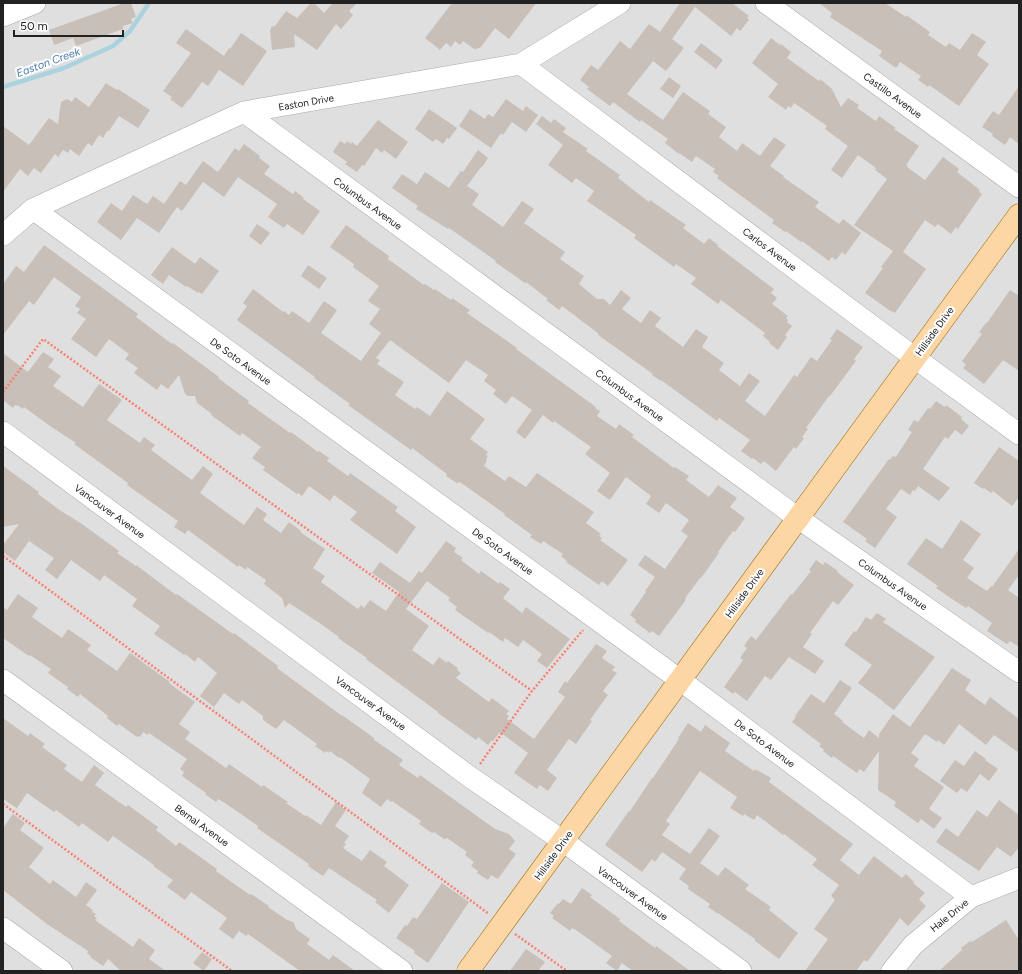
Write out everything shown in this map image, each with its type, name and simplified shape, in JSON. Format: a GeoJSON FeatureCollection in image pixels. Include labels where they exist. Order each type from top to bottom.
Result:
{"type":"FeatureCollection","features":[{"type":"Feature","properties":{"kind":"main road","name":"Hillside Drive"},"geometry":{"type":"LineString","coordinates":[[468,971],[1019,215]]}},
{"type":"Feature","properties":{"kind":"street"},"geometry":{"type":"LineString","coordinates":[[3,16],[35,3]]}},
{"type":"Feature","properties":{"kind":"street","name":"Easton Drive"},"geometry":{"type":"LineString","coordinates":[[3,235],[33,209],[244,112],[522,64],[620,3]]}},
{"type":"Feature","properties":{"kind":"street","name":"Castillo Avenue"},"geometry":{"type":"LineString","coordinates":[[766,3],[1019,187]]}},
{"type":"Feature","properties":{"kind":"street","name":"Carlos Avenue"},"geometry":{"type":"LineString","coordinates":[[522,64],[1019,434]]}},
{"type":"Feature","properties":{"kind":"street","name":"Columbus Avenue"},"geometry":{"type":"LineString","coordinates":[[244,112],[798,518],[1019,672]]}},
{"type":"Feature","properties":{"kind":"street","name":"De Soto Avenue"},"geometry":{"type":"LineString","coordinates":[[33,209],[680,680],[971,897]]}},
{"type":"Feature","properties":{"kind":"street","name":"Vancouver Avenue"},"geometry":{"type":"LineString","coordinates":[[3,432],[470,777],[563,841],[741,971]]}},
{"type":"Feature","properties":{"kind":"street","name":"Bernal Avenue"},"geometry":{"type":"LineString","coordinates":[[3,680],[402,971]]}},
{"type":"Feature","properties":{"kind":"street","name":"Hale Drive"},"geometry":{"type":"LineString","coordinates":[[892,971],[913,945],[971,897],[1019,878]]}},
{"type":"Feature","properties":{"kind":"street"},"geometry":{"type":"LineString","coordinates":[[3,928],[62,971]]}},
{"type":"Feature","properties":{"kind":"path"},"geometry":{"type":"LineString","coordinates":[[3,392],[43,339],[532,691]]}},
{"type":"Feature","properties":{"kind":"path"},"geometry":{"type":"LineString","coordinates":[[3,556],[567,971]]}},
{"type":"Feature","properties":{"kind":"path"},"geometry":{"type":"LineString","coordinates":[[470,777],[532,691],[594,617]]}},
{"type":"Feature","properties":{"kind":"path"},"geometry":{"type":"LineString","coordinates":[[3,804],[232,971]]}},
{"type":"Feature","properties":{"kind":"shaded area"},"geometry":{"type":"Polygon","coordinates":[[[3,3],[1019,3],[1019,971],[3,971],[3,3]]]}},
{"type":"Feature","properties":{"kind":"building"},"geometry":{"type":"Polygon","coordinates":[[[124,3],[131,3],[136,17],[131,19],[133,23],[123,26],[123,29],[76,46],[73,38],[54,45],[49,30],[124,3]]]}},
{"type":"Feature","properties":{"kind":"building"},"geometry":{"type":"Polygon","coordinates":[[[311,3],[314,3],[324,13],[333,3],[357,3],[349,11],[353,15],[341,29],[336,24],[317,50],[294,34],[295,47],[272,50],[271,27],[275,26],[286,11],[297,18],[311,3]]]}},
{"type":"Feature","properties":{"kind":"building"},"geometry":{"type":"Polygon","coordinates":[[[452,3],[536,3],[509,39],[495,28],[481,47],[476,49],[463,41],[460,45],[455,41],[451,47],[446,43],[440,50],[425,38],[452,3]]]}},
{"type":"Feature","properties":{"kind":"building"},"geometry":{"type":"Polygon","coordinates":[[[680,3],[732,3],[749,16],[747,18],[749,20],[740,31],[737,28],[731,36],[695,7],[672,39],[684,48],[666,71],[653,61],[627,94],[663,120],[683,92],[710,111],[708,114],[726,127],[719,137],[737,151],[742,143],[760,156],[774,137],[786,145],[770,166],[819,202],[815,207],[839,224],[843,219],[861,233],[845,255],[842,252],[836,260],[832,257],[829,261],[802,241],[801,242],[786,231],[785,232],[772,223],[774,220],[717,178],[719,176],[713,172],[715,169],[696,156],[692,162],[679,154],[665,143],[668,139],[641,120],[640,122],[613,102],[610,106],[587,89],[589,87],[580,80],[591,65],[598,70],[620,41],[630,49],[649,24],[660,32],[680,3]]]}},
{"type":"Feature","properties":{"kind":"building"},"geometry":{"type":"Polygon","coordinates":[[[819,3],[885,3],[906,17],[906,15],[930,32],[928,35],[946,47],[949,43],[960,50],[972,33],[986,42],[977,55],[989,64],[959,106],[929,85],[928,87],[918,80],[921,76],[900,62],[896,68],[879,56],[882,51],[830,17],[832,13],[819,3]]]}},
{"type":"Feature","properties":{"kind":"building"},"geometry":{"type":"Polygon","coordinates":[[[186,29],[224,56],[241,33],[267,51],[243,86],[219,70],[208,86],[202,82],[182,108],[170,99],[172,97],[163,91],[191,53],[176,43],[186,29]]]}},
{"type":"Feature","properties":{"kind":"building"},"geometry":{"type":"Polygon","coordinates":[[[771,38],[791,52],[787,58],[819,81],[820,79],[832,89],[841,107],[848,98],[859,105],[857,108],[876,121],[879,116],[896,128],[894,129],[919,146],[906,165],[908,166],[907,167],[925,180],[943,157],[959,169],[957,172],[980,190],[979,192],[982,194],[958,229],[956,227],[951,234],[938,224],[935,227],[925,220],[903,252],[926,269],[895,313],[865,293],[893,251],[854,225],[887,179],[875,170],[876,168],[858,155],[842,178],[831,170],[848,146],[825,129],[827,126],[794,103],[791,108],[788,106],[786,110],[768,97],[778,84],[752,63],[771,38]]]}},
{"type":"Feature","properties":{"kind":"building"},"geometry":{"type":"Polygon","coordinates":[[[701,43],[723,60],[716,69],[694,52],[701,43]]]}},
{"type":"Feature","properties":{"kind":"building"},"geometry":{"type":"Polygon","coordinates":[[[669,77],[681,86],[673,98],[660,89],[669,77]]]}},
{"type":"Feature","properties":{"kind":"building"},"geometry":{"type":"Polygon","coordinates":[[[106,83],[150,110],[138,128],[119,116],[103,138],[99,135],[92,146],[88,143],[79,156],[70,149],[68,153],[63,150],[58,157],[55,154],[41,173],[34,168],[28,176],[20,169],[3,192],[3,126],[29,145],[49,118],[58,124],[61,102],[67,99],[72,102],[75,97],[89,107],[106,83]]]}},
{"type":"Feature","properties":{"kind":"building"},"geometry":{"type":"Polygon","coordinates":[[[1019,86],[1019,144],[1010,137],[1005,145],[992,136],[993,134],[982,127],[993,111],[999,115],[1019,86]]]}},
{"type":"Feature","properties":{"kind":"building"},"geometry":{"type":"Polygon","coordinates":[[[506,99],[523,111],[526,106],[538,115],[526,132],[512,122],[503,135],[501,133],[491,148],[459,126],[470,109],[485,119],[488,114],[493,117],[506,99]]]}},
{"type":"Feature","properties":{"kind":"building"},"geometry":{"type":"Polygon","coordinates":[[[429,109],[457,128],[449,139],[447,138],[443,144],[436,139],[433,142],[415,129],[429,109]]]}},
{"type":"Feature","properties":{"kind":"building"},"geometry":{"type":"Polygon","coordinates":[[[542,116],[551,123],[554,119],[566,128],[563,132],[588,149],[586,151],[620,175],[618,178],[649,202],[650,200],[686,225],[683,228],[704,244],[709,238],[718,245],[717,246],[774,289],[771,293],[777,298],[772,304],[788,316],[786,318],[788,320],[787,322],[792,326],[785,335],[787,337],[778,350],[763,336],[765,333],[721,300],[718,304],[691,284],[696,278],[676,264],[674,267],[634,238],[636,235],[587,201],[594,191],[576,178],[572,183],[548,165],[563,145],[536,124],[542,116]]]}},
{"type":"Feature","properties":{"kind":"building"},"geometry":{"type":"Polygon","coordinates":[[[378,120],[408,142],[396,159],[384,150],[382,153],[376,148],[364,166],[362,165],[357,172],[345,164],[347,162],[333,152],[340,141],[345,144],[347,141],[351,144],[352,142],[357,146],[378,120]]]}},
{"type":"Feature","properties":{"kind":"building"},"geometry":{"type":"Polygon","coordinates":[[[244,144],[270,166],[264,174],[293,194],[295,191],[304,198],[303,199],[320,211],[303,235],[287,224],[284,228],[268,217],[277,204],[238,177],[224,197],[203,182],[182,211],[177,207],[159,233],[137,218],[121,240],[97,222],[111,203],[122,211],[133,195],[147,204],[153,196],[164,204],[180,181],[186,185],[203,161],[218,172],[235,148],[239,151],[244,144]]]}},
{"type":"Feature","properties":{"kind":"building"},"geometry":{"type":"Polygon","coordinates":[[[478,150],[488,158],[467,186],[479,194],[472,205],[503,227],[522,201],[534,209],[524,223],[565,252],[560,259],[584,276],[579,284],[597,299],[604,299],[610,305],[621,290],[631,298],[622,309],[641,323],[650,310],[661,318],[655,326],[683,347],[696,329],[708,337],[702,347],[724,363],[719,370],[740,386],[749,373],[760,381],[745,401],[765,416],[794,375],[797,377],[811,357],[817,361],[832,340],[830,339],[837,329],[863,347],[854,359],[856,361],[806,428],[808,429],[802,437],[804,438],[796,449],[794,447],[776,471],[764,461],[761,464],[741,451],[750,440],[719,418],[717,421],[652,375],[653,374],[598,335],[599,334],[562,306],[559,310],[546,300],[548,299],[526,282],[525,283],[495,262],[496,261],[449,228],[448,229],[416,209],[418,206],[392,188],[402,174],[417,184],[425,172],[449,188],[461,171],[463,172],[478,150]]]}},
{"type":"Feature","properties":{"kind":"building"},"geometry":{"type":"Polygon","coordinates":[[[257,224],[270,233],[261,245],[249,236],[257,224]]]}},
{"type":"Feature","properties":{"kind":"building"},"geometry":{"type":"Polygon","coordinates":[[[346,225],[389,256],[388,259],[424,285],[425,284],[434,290],[435,289],[451,300],[452,298],[470,310],[467,313],[596,407],[595,408],[600,411],[597,416],[616,429],[619,424],[634,435],[632,437],[674,468],[675,467],[689,476],[686,480],[709,497],[718,485],[737,498],[730,507],[745,518],[735,532],[733,531],[718,552],[719,553],[659,636],[652,631],[650,633],[635,622],[636,620],[630,615],[655,577],[638,565],[645,555],[665,569],[688,536],[681,531],[689,520],[666,503],[659,513],[646,504],[651,496],[626,477],[610,500],[597,491],[610,473],[585,454],[591,447],[543,415],[525,439],[516,432],[532,410],[512,396],[506,404],[493,394],[496,390],[484,381],[488,375],[466,360],[449,383],[390,340],[376,358],[380,360],[377,364],[404,382],[395,395],[415,409],[417,407],[430,416],[447,391],[485,419],[470,439],[488,452],[486,455],[488,456],[486,459],[487,460],[484,466],[505,481],[509,476],[526,487],[537,473],[594,512],[586,523],[601,534],[599,536],[602,538],[600,540],[628,560],[608,586],[602,581],[599,585],[566,562],[567,561],[561,556],[563,554],[543,541],[541,544],[530,537],[532,535],[504,515],[505,514],[460,482],[457,483],[446,476],[447,474],[412,448],[411,450],[348,405],[350,404],[237,320],[247,306],[243,303],[253,289],[283,312],[284,311],[289,315],[292,311],[309,323],[324,301],[337,310],[321,333],[361,361],[381,333],[369,324],[380,309],[368,301],[379,286],[353,267],[354,264],[330,247],[346,225]]]}},
{"type":"Feature","properties":{"kind":"building"},"geometry":{"type":"Polygon","coordinates":[[[44,245],[138,314],[136,317],[219,377],[218,378],[249,401],[248,403],[290,433],[291,432],[318,452],[319,451],[329,458],[327,461],[348,476],[350,473],[398,507],[395,511],[416,527],[397,554],[350,520],[357,512],[334,495],[330,501],[309,486],[302,496],[263,470],[265,467],[252,458],[261,447],[242,433],[240,436],[211,415],[212,414],[197,403],[195,396],[188,396],[185,394],[179,375],[168,389],[161,384],[157,390],[134,373],[138,368],[125,359],[129,354],[109,339],[96,357],[71,339],[86,319],[77,313],[80,309],[75,306],[81,297],[54,277],[34,305],[29,301],[3,335],[3,284],[16,266],[24,272],[44,245]]]}},
{"type":"Feature","properties":{"kind":"building"},"geometry":{"type":"Polygon","coordinates":[[[172,247],[195,264],[200,257],[219,271],[202,294],[187,286],[186,287],[169,275],[163,284],[151,275],[172,247]]]}},
{"type":"Feature","properties":{"kind":"building"},"geometry":{"type":"Polygon","coordinates":[[[308,265],[327,278],[319,289],[301,276],[308,265]]]}},
{"type":"Feature","properties":{"kind":"building"},"geometry":{"type":"Polygon","coordinates":[[[1010,290],[1019,296],[1019,371],[1003,360],[984,384],[963,368],[966,365],[962,361],[982,334],[979,332],[1010,290]]]}},
{"type":"Feature","properties":{"kind":"building"},"geometry":{"type":"Polygon","coordinates":[[[43,352],[54,359],[48,367],[61,376],[53,386],[83,407],[99,384],[122,400],[107,420],[140,443],[144,437],[155,445],[151,450],[192,480],[203,466],[213,474],[200,493],[244,525],[257,507],[267,514],[263,520],[281,533],[289,522],[301,531],[300,532],[325,549],[313,568],[325,576],[321,582],[358,609],[361,605],[364,608],[370,600],[386,611],[399,592],[372,573],[380,562],[410,583],[419,571],[422,573],[446,541],[456,548],[454,552],[463,558],[461,560],[479,574],[481,571],[499,584],[500,582],[510,589],[503,598],[522,613],[526,607],[570,639],[547,668],[537,661],[542,654],[523,640],[518,647],[505,638],[503,642],[489,632],[488,633],[455,610],[457,607],[448,600],[450,598],[427,581],[406,609],[429,626],[412,650],[433,665],[439,657],[458,668],[457,670],[461,673],[456,678],[489,702],[492,698],[509,711],[506,714],[509,716],[507,719],[534,739],[565,697],[558,692],[565,681],[567,683],[596,644],[607,651],[602,658],[615,667],[612,670],[617,673],[603,691],[608,695],[590,720],[592,721],[576,744],[569,739],[547,770],[557,778],[548,791],[540,785],[537,789],[514,773],[528,753],[500,732],[488,745],[478,737],[476,740],[321,624],[289,603],[285,608],[282,598],[264,584],[266,580],[247,567],[246,570],[239,565],[238,567],[188,530],[185,534],[174,527],[178,521],[127,485],[128,483],[74,444],[76,443],[24,407],[23,409],[15,405],[13,408],[3,400],[3,353],[28,372],[43,352]]]}},
{"type":"Feature","properties":{"kind":"building"},"geometry":{"type":"Polygon","coordinates":[[[936,401],[945,407],[946,405],[962,417],[961,419],[969,426],[962,435],[955,430],[948,439],[945,437],[923,469],[950,488],[939,501],[918,486],[910,495],[901,489],[886,509],[897,517],[875,548],[865,541],[867,539],[843,522],[889,459],[890,460],[893,456],[896,457],[912,432],[908,430],[914,420],[918,422],[928,408],[930,409],[936,401]]]}},
{"type":"Feature","properties":{"kind":"building"},"geometry":{"type":"Polygon","coordinates":[[[999,447],[1019,461],[1019,497],[1012,506],[993,491],[991,493],[974,483],[999,447]]]}},
{"type":"Feature","properties":{"kind":"building"},"geometry":{"type":"Polygon","coordinates":[[[3,466],[39,492],[38,494],[61,511],[82,524],[119,551],[117,553],[233,634],[234,633],[278,666],[277,668],[374,738],[374,740],[403,760],[399,765],[418,778],[420,775],[495,829],[509,834],[515,841],[509,849],[516,854],[498,879],[491,875],[488,880],[477,873],[478,871],[471,866],[474,862],[465,855],[467,852],[447,838],[444,839],[434,832],[432,833],[419,824],[421,821],[392,801],[391,802],[387,799],[381,807],[362,793],[370,779],[330,751],[329,753],[326,751],[325,753],[315,746],[317,744],[284,720],[276,729],[263,720],[263,716],[242,700],[239,704],[224,693],[214,707],[200,696],[217,673],[198,657],[195,662],[154,634],[160,626],[132,606],[137,599],[104,575],[100,581],[71,560],[57,579],[45,570],[54,558],[29,541],[15,561],[3,552],[3,545],[19,524],[3,527],[3,466]]]}},
{"type":"Feature","properties":{"kind":"building"},"geometry":{"type":"Polygon","coordinates":[[[961,520],[981,534],[963,560],[974,568],[967,578],[987,591],[991,586],[992,587],[1019,549],[1019,575],[1008,590],[1019,598],[1019,647],[1010,641],[1007,644],[987,631],[992,623],[968,606],[966,608],[936,588],[938,586],[907,564],[926,538],[942,549],[961,520]]]}},
{"type":"Feature","properties":{"kind":"building"},"geometry":{"type":"Polygon","coordinates":[[[816,560],[823,565],[825,562],[854,585],[838,605],[833,601],[810,633],[812,634],[803,647],[824,661],[815,674],[789,657],[771,680],[765,676],[747,701],[735,692],[733,694],[724,687],[743,660],[740,658],[747,648],[744,646],[751,636],[756,640],[791,594],[792,595],[811,571],[809,570],[816,560]]]}},
{"type":"Feature","properties":{"kind":"building"},"geometry":{"type":"Polygon","coordinates":[[[18,594],[38,608],[32,617],[62,638],[68,629],[91,645],[87,650],[117,671],[130,653],[195,702],[179,724],[190,732],[185,739],[226,768],[229,764],[262,787],[263,785],[288,802],[286,803],[305,816],[306,815],[321,825],[336,802],[346,810],[335,826],[349,836],[344,843],[346,844],[343,848],[362,861],[370,850],[387,862],[384,866],[409,885],[389,913],[375,902],[377,900],[329,868],[323,876],[308,866],[309,864],[257,828],[258,826],[225,803],[218,799],[216,802],[182,776],[184,772],[180,769],[187,759],[149,733],[148,735],[143,732],[140,737],[137,737],[119,724],[117,726],[107,718],[108,716],[80,694],[78,697],[67,689],[68,687],[48,673],[51,669],[3,638],[3,607],[7,610],[18,594]]]}},
{"type":"Feature","properties":{"kind":"building"},"geometry":{"type":"Polygon","coordinates":[[[877,613],[886,619],[883,622],[935,657],[894,710],[858,683],[872,665],[844,645],[854,631],[856,632],[866,617],[871,620],[877,613]]]}},
{"type":"Feature","properties":{"kind":"building"},"geometry":{"type":"Polygon","coordinates":[[[952,668],[971,680],[965,690],[985,705],[990,697],[1019,719],[1019,753],[994,735],[986,745],[959,724],[944,745],[938,740],[937,742],[925,734],[911,753],[919,759],[914,766],[944,787],[929,809],[942,818],[934,829],[921,819],[918,823],[894,806],[896,802],[878,790],[879,751],[864,772],[860,769],[857,773],[833,756],[832,758],[823,751],[824,750],[819,746],[821,744],[792,722],[811,694],[824,703],[840,680],[852,688],[834,714],[843,721],[842,722],[864,738],[869,730],[879,738],[879,734],[893,714],[910,727],[952,668]]]}},
{"type":"Feature","properties":{"kind":"building"},"geometry":{"type":"Polygon","coordinates":[[[3,718],[28,736],[30,733],[45,744],[42,747],[67,765],[64,769],[82,782],[94,765],[104,773],[95,785],[126,807],[128,805],[158,827],[156,830],[176,846],[179,842],[250,895],[251,894],[287,920],[294,923],[296,929],[310,939],[307,944],[329,960],[333,955],[355,971],[300,971],[248,934],[246,936],[239,931],[233,939],[219,929],[227,918],[191,892],[185,900],[167,887],[173,880],[113,836],[108,842],[82,823],[79,827],[56,810],[54,812],[27,793],[17,808],[3,799],[3,718]]]}},
{"type":"Feature","properties":{"kind":"building"},"geometry":{"type":"Polygon","coordinates":[[[688,723],[701,732],[705,725],[730,743],[725,751],[754,771],[755,769],[771,778],[769,782],[853,844],[840,860],[859,875],[874,856],[902,878],[906,874],[914,882],[913,883],[925,893],[919,899],[926,906],[908,926],[900,918],[867,962],[864,960],[856,971],[805,971],[828,939],[814,929],[835,900],[831,896],[839,885],[812,865],[817,859],[784,834],[783,835],[757,815],[754,820],[744,814],[743,816],[730,808],[737,797],[700,771],[666,821],[670,824],[662,835],[690,854],[709,828],[720,836],[700,863],[718,876],[725,867],[749,885],[745,889],[771,907],[769,910],[798,933],[779,959],[755,941],[755,939],[708,907],[710,904],[688,889],[689,886],[679,879],[686,869],[662,852],[655,862],[652,859],[642,872],[605,845],[653,778],[688,723]]]}},
{"type":"Feature","properties":{"kind":"building"},"geometry":{"type":"Polygon","coordinates":[[[975,751],[998,769],[989,781],[980,774],[967,792],[961,788],[957,793],[940,781],[955,760],[964,766],[975,751]]]}},
{"type":"Feature","properties":{"kind":"building"},"geometry":{"type":"Polygon","coordinates":[[[999,800],[1019,815],[1019,847],[1011,857],[997,847],[979,871],[936,842],[946,828],[958,837],[977,810],[987,817],[999,800]]]}},
{"type":"Feature","properties":{"kind":"building"},"geometry":{"type":"Polygon","coordinates":[[[13,814],[25,823],[20,830],[44,848],[29,867],[50,884],[53,880],[76,897],[86,882],[97,890],[86,905],[96,914],[94,916],[97,918],[95,920],[133,947],[139,938],[155,950],[149,959],[166,971],[121,971],[108,959],[103,966],[90,957],[91,956],[87,953],[88,951],[47,924],[3,890],[3,828],[13,814]]]}},
{"type":"Feature","properties":{"kind":"building"},"geometry":{"type":"Polygon","coordinates":[[[442,883],[469,902],[428,963],[414,953],[415,951],[396,938],[413,917],[417,919],[442,883]]]}},
{"type":"Feature","properties":{"kind":"building"},"geometry":{"type":"Polygon","coordinates":[[[582,888],[592,895],[590,897],[620,919],[619,921],[655,948],[656,946],[690,971],[633,971],[622,963],[617,971],[606,963],[612,956],[576,930],[572,928],[570,931],[552,918],[554,916],[550,913],[563,899],[571,904],[582,888]]]}},
{"type":"Feature","properties":{"kind":"building"},"geometry":{"type":"Polygon","coordinates":[[[1006,920],[1019,940],[1019,971],[939,971],[962,950],[961,948],[970,941],[972,942],[1006,920]]]}},
{"type":"Feature","properties":{"kind":"building"},"geometry":{"type":"Polygon","coordinates":[[[526,949],[545,962],[538,971],[510,971],[526,949]]]}},
{"type":"Feature","properties":{"kind":"building"},"geometry":{"type":"Polygon","coordinates":[[[202,952],[212,959],[204,971],[193,963],[202,952]]]}},
{"type":"Feature","properties":{"kind":"waterway","name":"Easton Creek"},"geometry":{"type":"LineString","coordinates":[[3,87],[64,68],[113,46],[130,31],[149,3]]}}]}
